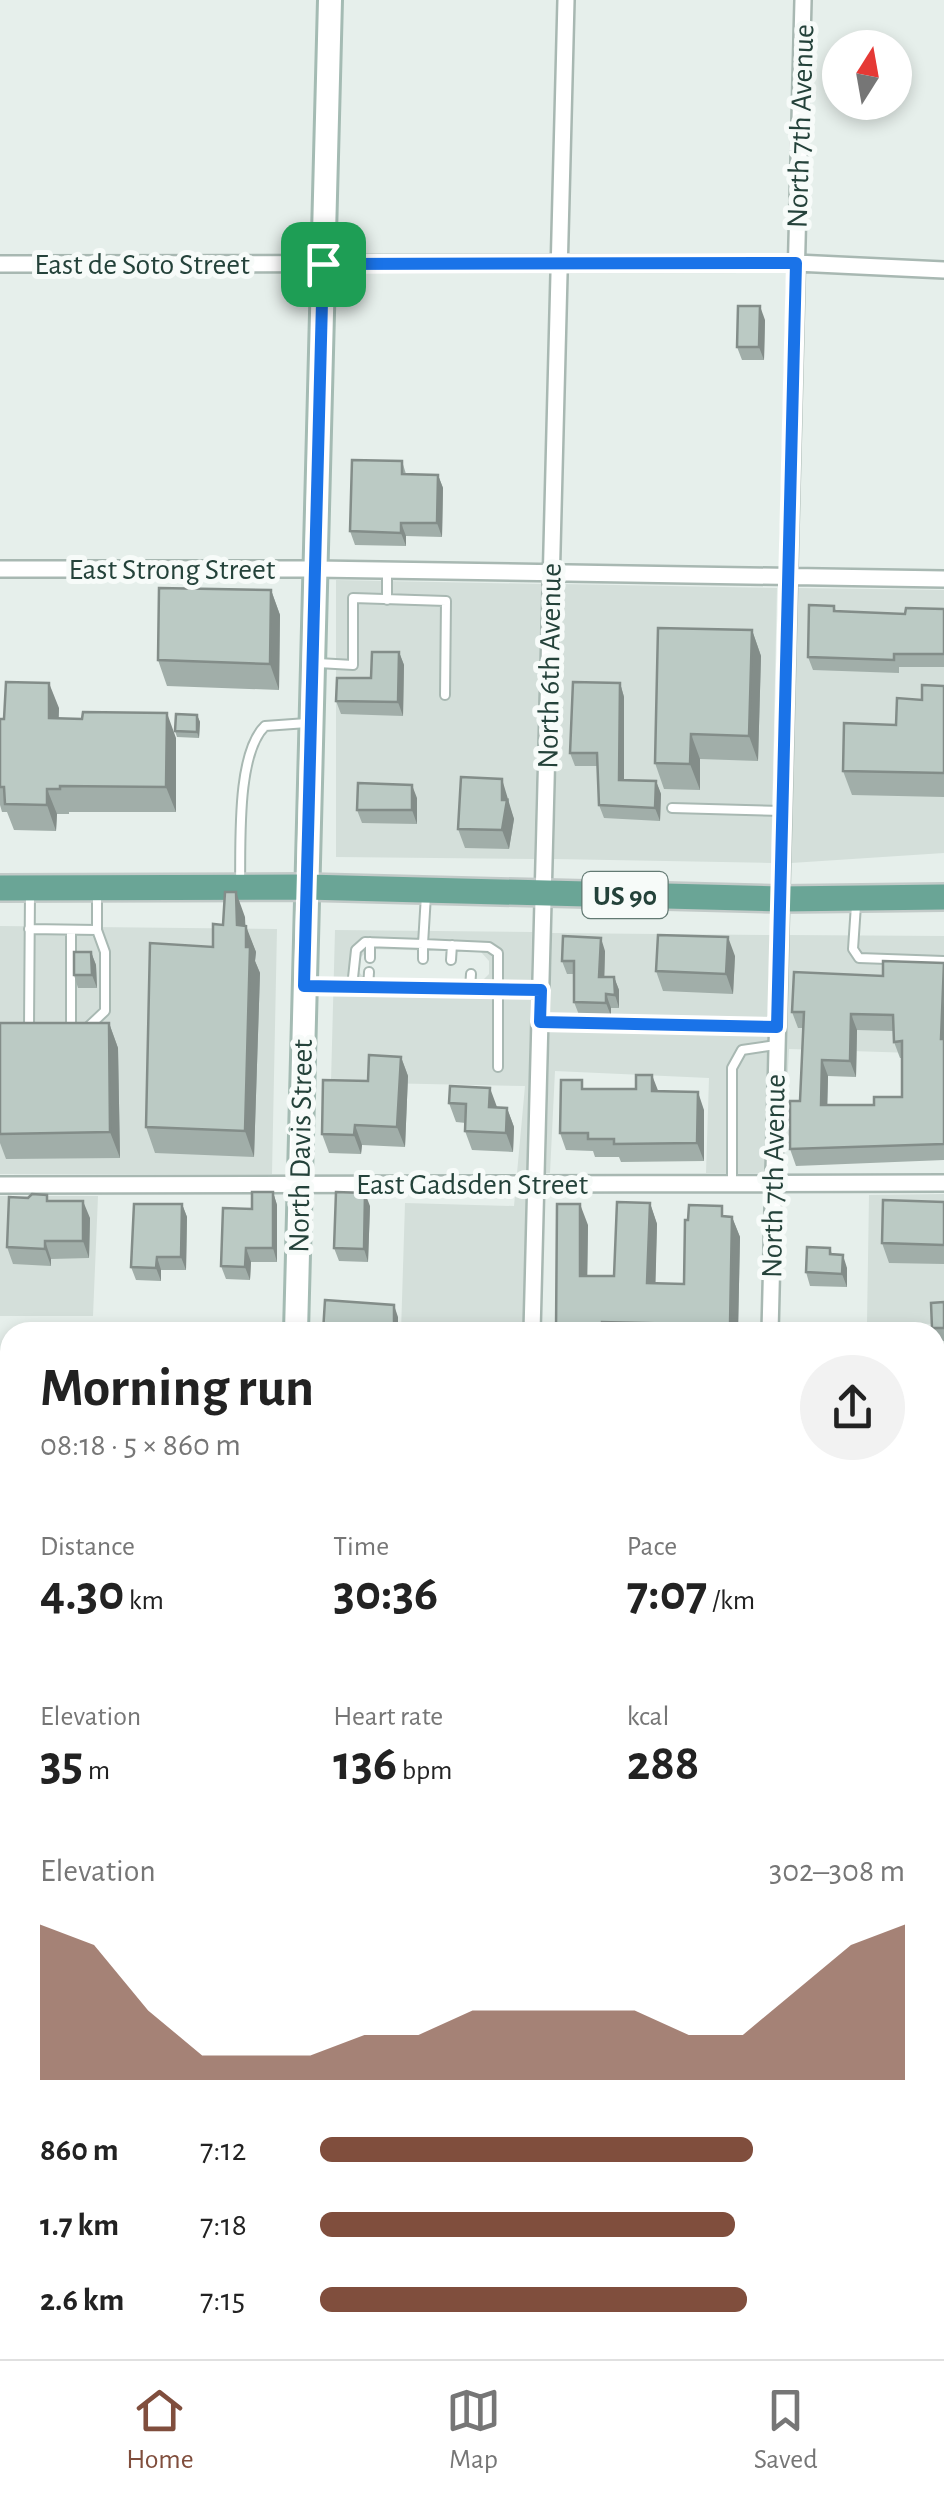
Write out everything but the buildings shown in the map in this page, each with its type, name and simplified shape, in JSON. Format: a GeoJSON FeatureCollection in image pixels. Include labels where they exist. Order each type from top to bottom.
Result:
{"type":"FeatureCollection","features":[{"type":"Feature","properties":{"kind":"main road","name":"North Davis Street"},"geometry":{"type":"LineString","coordinates":[[296,1322],[330,0]]}},
{"type":"Feature","properties":{"kind":"main road","name":"US 90"},"geometry":{"type":"LineString","coordinates":[[0,888],[306,888],[856,900],[944,897]]}},
{"type":"Feature","properties":{"kind":"street","name":"North 6th Avenue"},"geometry":{"type":"LineString","coordinates":[[532,1322],[566,0]]}},
{"type":"Feature","properties":{"kind":"street","name":"North 7th Avenue"},"geometry":{"type":"LineString","coordinates":[[770,1322],[803,0]]}},
{"type":"Feature","properties":{"kind":"street","name":"East de Soto Street"},"geometry":{"type":"LineString","coordinates":[[0,264],[796,263],[944,270]]}},
{"type":"Feature","properties":{"kind":"street","name":"East Strong Street"},"geometry":{"type":"LineString","coordinates":[[0,569],[316,569],[944,579]]}},
{"type":"Feature","properties":{"kind":"street","name":"East Gadsden Street"},"geometry":{"type":"LineString","coordinates":[[0,1185],[944,1184]]}},
{"type":"Feature","properties":{"kind":"lane"},"geometry":{"type":"LineString","coordinates":[[387,570],[387,600]]}},
{"type":"Feature","properties":{"kind":"lane"},"geometry":{"type":"LineString","coordinates":[[313,663],[354,664],[353,598],[446,601],[444,694]]}},
{"type":"Feature","properties":{"kind":"lane"},"geometry":{"type":"LineString","coordinates":[[240,888],[241,830],[255,736],[266,726],[311,723]]}},
{"type":"Feature","properties":{"kind":"lane"},"geometry":{"type":"LineString","coordinates":[[672,808],[782,811]]}},
{"type":"Feature","properties":{"kind":"lane"},"geometry":{"type":"LineString","coordinates":[[29,1028],[30,888]]}},
{"type":"Feature","properties":{"kind":"lane"},"geometry":{"type":"LineString","coordinates":[[57,1028],[90,1028],[105,1011],[105,952],[97,930],[98,888]]}},
{"type":"Feature","properties":{"kind":"lane"},"geometry":{"type":"LineString","coordinates":[[423,959],[426,890]]}},
{"type":"Feature","properties":{"kind":"lane"},"geometry":{"type":"LineString","coordinates":[[856,900],[853,948],[859,958],[944,961]]}},
{"type":"Feature","properties":{"kind":"lane"},"geometry":{"type":"LineString","coordinates":[[30,929],[97,930]]}},
{"type":"Feature","properties":{"kind":"lane"},"geometry":{"type":"LineString","coordinates":[[71,930],[71,1028]]}},
{"type":"Feature","properties":{"kind":"lane"},"geometry":{"type":"LineString","coordinates":[[352,987],[356,950],[370,942],[489,947],[498,953],[498,1067]]}},
{"type":"Feature","properties":{"kind":"lane"},"geometry":{"type":"LineString","coordinates":[[370,942],[370,958]]}},
{"type":"Feature","properties":{"kind":"lane"},"geometry":{"type":"LineString","coordinates":[[390,943],[390,958]]}},
{"type":"Feature","properties":{"kind":"lane"},"geometry":{"type":"LineString","coordinates":[[452,945],[452,960]]}},
{"type":"Feature","properties":{"kind":"lane"},"geometry":{"type":"LineString","coordinates":[[471,961],[472,946]]}},
{"type":"Feature","properties":{"kind":"lane"},"geometry":{"type":"LineString","coordinates":[[368,988],[369,972]]}},
{"type":"Feature","properties":{"kind":"lane"},"geometry":{"type":"LineString","coordinates":[[388,988],[389,973]]}},
{"type":"Feature","properties":{"kind":"lane"},"geometry":{"type":"LineString","coordinates":[[422,974],[422,988]]}},
{"type":"Feature","properties":{"kind":"lane"},"geometry":{"type":"LineString","coordinates":[[450,989],[451,974]]}},
{"type":"Feature","properties":{"kind":"lane"},"geometry":{"type":"LineString","coordinates":[[470,990],[471,974]]}},
{"type":"Feature","properties":{"kind":"lane"},"geometry":{"type":"LineString","coordinates":[[304,986],[541,990]]}},
{"type":"Feature","properties":{"kind":"lane"},"geometry":{"type":"LineString","coordinates":[[540,1022],[777,1027]]}},
{"type":"Feature","properties":{"kind":"lane"},"geometry":{"type":"LineString","coordinates":[[14,1028],[43,1028]]}},
{"type":"Feature","properties":{"kind":"lane"},"geometry":{"type":"LineString","coordinates":[[732,1184],[732,1068],[742,1050],[776,1046]]}},
{"type":"Feature","properties":{"kind":"shaded area"},"geometry":{"type":"Polygon","coordinates":[[[336,580],[541,584],[534,859],[336,857],[336,580]]]}},
{"type":"Feature","properties":{"kind":"shaded area"},"geometry":{"type":"Polygon","coordinates":[[[561,584],[777,588],[771,863],[554,859],[561,584]]]}},
{"type":"Feature","properties":{"kind":"shaded area"},"geometry":{"type":"Polygon","coordinates":[[[797,588],[944,590],[944,853],[791,863],[797,588]]]}},
{"type":"Feature","properties":{"kind":"shaded area"},"geometry":{"type":"Polygon","coordinates":[[[0,926],[277,929],[272,1174],[0,1174],[0,926]]]}},
{"type":"Feature","properties":{"kind":"shaded area"},"geometry":{"type":"Polygon","coordinates":[[[335,930],[532,932],[527,1173],[517,1173],[525,1086],[331,1082],[335,930]],[[369,949],[360,958],[359,972],[367,981],[479,984],[489,974],[489,961],[481,952],[369,949]]]}},
{"type":"Feature","properties":{"kind":"shaded area"},"geometry":{"type":"Polygon","coordinates":[[[552,933],[770,935],[764,1173],[706,1173],[709,1078],[555,1071],[550,1173],[546,1173],[552,933]]]}},
{"type":"Feature","properties":{"kind":"shaded area"},"geometry":{"type":"Polygon","coordinates":[[[789,935],[944,936],[944,1054],[789,1049],[783,1172],[789,935]]]}},
{"type":"Feature","properties":{"kind":"shaded area"},"geometry":{"type":"Polygon","coordinates":[[[944,1194],[944,1322],[867,1322],[869,1195],[944,1194]]]}},
{"type":"Feature","properties":{"kind":"shaded area"},"geometry":{"type":"Polygon","coordinates":[[[515,1195],[526,1195],[523,1322],[401,1322],[405,1203],[514,1206],[515,1195]]]}},
{"type":"Feature","properties":{"kind":"shaded area"},"geometry":{"type":"Polygon","coordinates":[[[0,1196],[98,1196],[93,1316],[0,1316],[0,1196]]]}},
{"type":"Feature","properties":{"kind":"route"},"geometry":{"type":"LineString","coordinates":[[796,263],[777,1027],[540,1022],[541,990],[304,986],[323,264],[796,263]]}}]}
